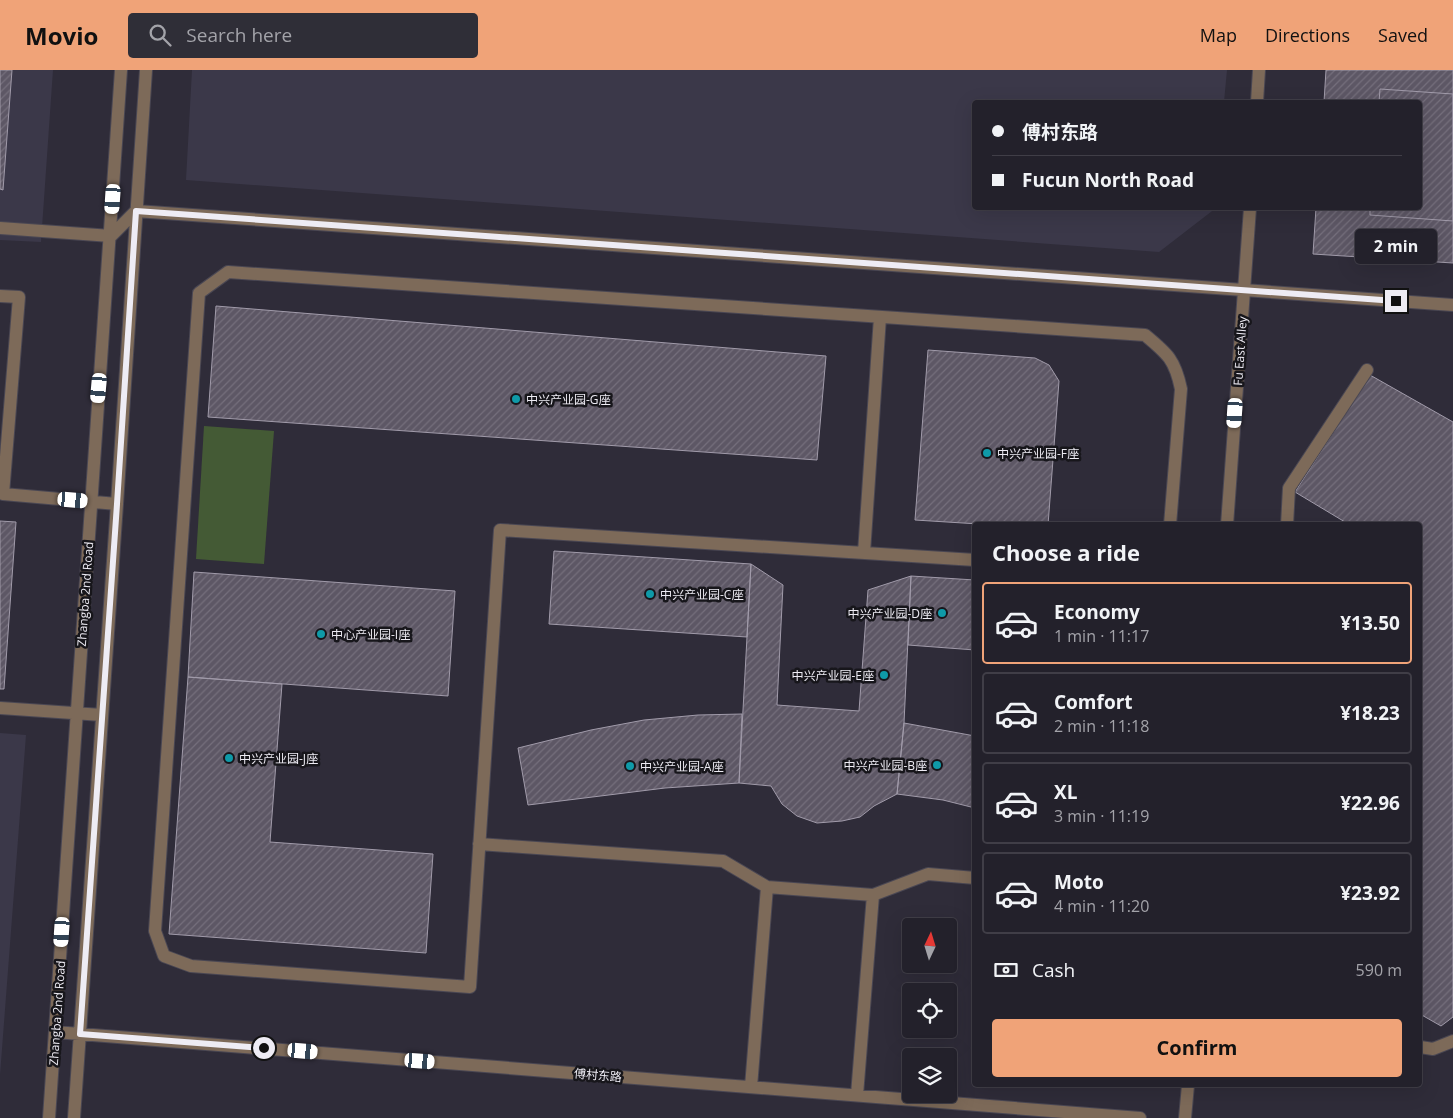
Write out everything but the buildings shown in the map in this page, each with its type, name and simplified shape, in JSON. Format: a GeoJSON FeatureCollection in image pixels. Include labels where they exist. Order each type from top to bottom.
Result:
{"type":"FeatureCollection","features":[{"type":"Feature","properties":{"kind":"street","name":"Zhangba 2nd Road"},"geometry":{"type":"LineString","coordinates":[[49,1118],[121,70]]}},
{"type":"Feature","properties":{"kind":"street","name":"Zhangba 2nd Road"},"geometry":{"type":"LineString","coordinates":[[74,1118],[146,70]]}},
{"type":"Feature","properties":{"kind":"street"},"geometry":{"type":"LineString","coordinates":[[1257,100],[1259,70]]}},
{"type":"Feature","properties":{"kind":"street","name":"Fu East Alley"},"geometry":{"type":"LineString","coordinates":[[1227,522],[1250,210]]}},
{"type":"Feature","properties":{"kind":"street"},"geometry":{"type":"LineString","coordinates":[[0,228],[111,236],[136,211],[1453,306]]}},
{"type":"Feature","properties":{"kind":"street"},"geometry":{"type":"LineString","coordinates":[[972,560],[500,530],[470,987],[191,966],[164,956],[155,931],[199,293],[228,272],[1145,336],[1164,351],[1177,370],[1181,389],[1170,522]]}},
{"type":"Feature","properties":{"kind":"street"},"geometry":{"type":"LineString","coordinates":[[0,296],[19,297],[3,494],[117,504]]}},
{"type":"Feature","properties":{"kind":"street"},"geometry":{"type":"LineString","coordinates":[[864,553],[880,317]]}},
{"type":"Feature","properties":{"kind":"street"},"geometry":{"type":"LineString","coordinates":[[1286,522],[1289,488],[1367,370]]}},
{"type":"Feature","properties":{"kind":"street"},"geometry":{"type":"LineString","coordinates":[[0,708],[102,715]]}},
{"type":"Feature","properties":{"kind":"street"},"geometry":{"type":"LineString","coordinates":[[479,844],[723,861],[766,887],[873,895],[928,874],[972,878]]}},
{"type":"Feature","properties":{"kind":"street"},"geometry":{"type":"LineString","coordinates":[[751,1087],[766,887]]}},
{"type":"Feature","properties":{"kind":"street"},"geometry":{"type":"LineString","coordinates":[[857,1095],[873,895]]}},
{"type":"Feature","properties":{"kind":"street","name":"傅村东路"},"geometry":{"type":"LineString","coordinates":[[55,1032],[1140,1118]]}},
{"type":"Feature","properties":{"kind":"street"},"geometry":{"type":"LineString","coordinates":[[1422,1047],[1433,1049],[1453,1041]]}},
{"type":"Feature","properties":{"kind":"street"},"geometry":{"type":"LineString","coordinates":[[1185,1118],[1188,1087]]}},
{"type":"Feature","properties":{"kind":"shaded area"},"geometry":{"type":"Polygon","coordinates":[[[0,70],[53,70],[41,242],[0,240],[0,70]]]}},
{"type":"Feature","properties":{"kind":"shaded area"},"geometry":{"type":"Polygon","coordinates":[[[192,70],[1227,70],[1224,100],[972,100],[972,210],[1213,210],[1159,252],[186,180],[192,70]]]}},
{"type":"Feature","properties":{"kind":"shaded area"},"geometry":{"type":"Polygon","coordinates":[[[0,733],[26,735],[0,1075],[0,733]]]}},
{"type":"Feature","properties":{"kind":"green space"},"geometry":{"type":"Polygon","coordinates":[[[204,426],[274,431],[264,564],[196,559],[204,426]]]}},
{"type":"Feature","properties":{"kind":"place","name":"中兴产业园-G座"},"geometry":{"type":"Point","coordinates":[516,399]}},
{"type":"Feature","properties":{"kind":"place","name":"中兴产业园-F座"},"geometry":{"type":"Point","coordinates":[987,453]}},
{"type":"Feature","properties":{"kind":"place","name":"中兴产业园-C座"},"geometry":{"type":"Point","coordinates":[650,594]}},
{"type":"Feature","properties":{"kind":"place","name":"中兴产业园-D座"},"geometry":{"type":"Point","coordinates":[942,613]}},
{"type":"Feature","properties":{"kind":"place","name":"中心产业园-I座"},"geometry":{"type":"Point","coordinates":[321,634]}},
{"type":"Feature","properties":{"kind":"place","name":"中兴产业园-E座"},"geometry":{"type":"Point","coordinates":[884,675]}},
{"type":"Feature","properties":{"kind":"place","name":"中兴产业园-J座"},"geometry":{"type":"Point","coordinates":[229,758]}},
{"type":"Feature","properties":{"kind":"place","name":"中兴产业园-B座"},"geometry":{"type":"Point","coordinates":[937,765]}},
{"type":"Feature","properties":{"kind":"place","name":"中兴产业园-A座"},"geometry":{"type":"Point","coordinates":[630,766]}},
{"type":"Feature","properties":{"kind":"route"},"geometry":{"type":"LineString","coordinates":[[264,1048],[80,1034],[136,211],[1396,301]]}}]}
